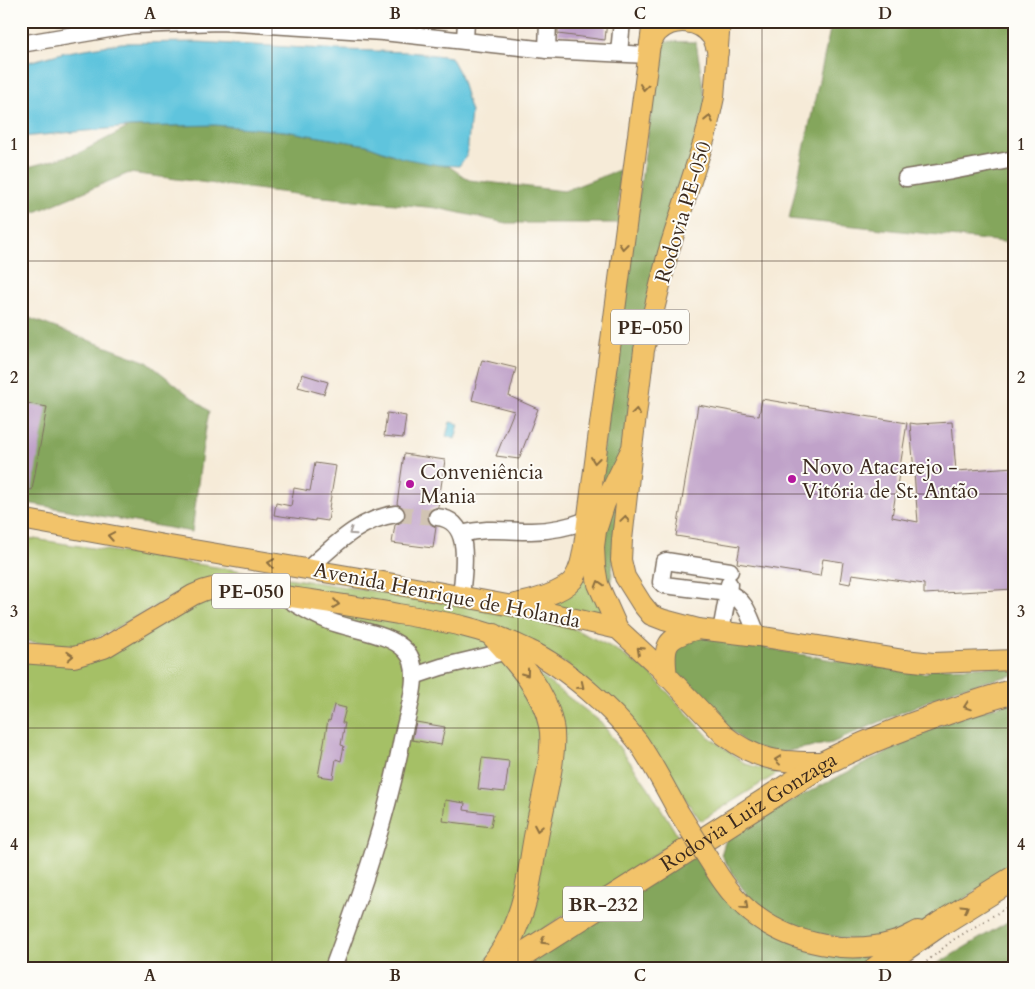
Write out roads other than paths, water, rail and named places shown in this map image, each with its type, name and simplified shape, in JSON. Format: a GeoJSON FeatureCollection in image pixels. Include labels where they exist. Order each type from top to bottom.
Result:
{"type":"FeatureCollection","features":[{"type":"Feature","properties":{"kind":"highway"},"geometry":{"type":"LineString","coordinates":[[490,968],[503,950],[519,917],[532,859],[553,741],[549,718],[538,693],[519,664],[501,644]]}},
{"type":"Feature","properties":{"kind":"highway","name":"Rodovia Luiz Gonzaga"},"geometry":{"type":"LineString","coordinates":[[502,968],[826,762],[856,747],[1014,690]]}},
{"type":"Feature","properties":{"kind":"highway"},"geometry":{"type":"LineString","coordinates":[[877,968],[940,924],[1014,878]]}},
{"type":"Feature","properties":{"kind":"main road","name":"Rodovia PE-050"},"geometry":{"type":"LineString","coordinates":[[508,605],[542,597],[556,591],[572,581],[580,566],[653,21]]}},
{"type":"Feature","properties":{"kind":"main road","name":"Rodovia PE-050"},"geometry":{"type":"LineString","coordinates":[[618,629],[598,584],[594,547],[596,531],[605,503],[632,448],[644,350],[668,252],[706,134],[714,97],[720,21]]}},
{"type":"Feature","properties":{"kind":"main road"},"geometry":{"type":"LineString","coordinates":[[649,50],[658,32],[672,23],[687,22],[702,27],[713,38],[718,52]]}},
{"type":"Feature","properties":{"kind":"main road"},"geometry":{"type":"LineString","coordinates":[[632,448],[621,560],[625,577],[651,615],[698,629],[758,636],[904,660],[933,663],[1014,660]]}},
{"type":"Feature","properties":{"kind":"main road","name":"Avenida Henrique de Holanda"},"geometry":{"type":"LineString","coordinates":[[21,519],[461,596],[545,612],[618,629]]}},
{"type":"Feature","properties":{"kind":"main road","name":"Avenida Henrique de Holanda"},"geometry":{"type":"LineString","coordinates":[[21,653],[74,656],[99,650],[181,601],[210,588],[230,587],[357,606],[465,626],[501,644],[507,640],[560,668],[620,721],[637,741],[657,772],[678,811],[714,868],[731,892],[756,916],[785,932],[812,942],[836,947],[880,945],[895,942],[932,925],[940,924]]}},
{"type":"Feature","properties":{"kind":"main road","name":"PE-050"},"geometry":{"type":"LineString","coordinates":[[618,629],[724,735],[751,753],[773,760],[826,762]]}},
{"type":"Feature","properties":{"kind":"main road"},"geometry":{"type":"LineString","coordinates":[[667,677],[665,658],[667,646],[671,640],[680,634],[698,629]]}},
{"type":"Feature","properties":{"kind":"street"},"geometry":{"type":"LineString","coordinates":[[465,40],[466,21]]}},
{"type":"Feature","properties":{"kind":"street"},"geometry":{"type":"LineString","coordinates":[[547,50],[548,21]]}},
{"type":"Feature","properties":{"kind":"street"},"geometry":{"type":"LineString","coordinates":[[619,53],[622,21]]}},
{"type":"Feature","properties":{"kind":"street"},"geometry":{"type":"LineString","coordinates":[[21,44],[133,23],[220,22],[383,27],[547,50],[619,53],[649,50]]}},
{"type":"Feature","properties":{"kind":"street"},"geometry":{"type":"LineString","coordinates":[[906,178],[1014,159]]}},
{"type":"Feature","properties":{"kind":"street"},"geometry":{"type":"LineString","coordinates":[[308,569],[356,528],[373,519],[396,514]]}},
{"type":"Feature","properties":{"kind":"street"},"geometry":{"type":"LineString","coordinates":[[437,517],[450,521],[461,534],[464,543],[461,596]]}},
{"type":"Feature","properties":{"kind":"street"},"geometry":{"type":"LineString","coordinates":[[461,534],[480,529],[544,530],[566,528],[587,520]]}},
{"type":"Feature","properties":{"kind":"street"},"geometry":{"type":"LineString","coordinates":[[721,631],[728,593],[731,566],[664,562],[661,582],[664,585],[728,593],[738,597],[744,605],[758,636]]}},
{"type":"Feature","properties":{"kind":"street"},"geometry":{"type":"LineString","coordinates":[[282,596],[316,616],[373,634],[399,646],[407,652],[412,660],[414,676],[387,810],[360,896],[333,968]]}},
{"type":"Feature","properties":{"kind":"street"},"geometry":{"type":"LineString","coordinates":[[414,676],[501,644]]}},
{"type":"Feature","properties":{"kind":"water"},"geometry":{"type":"Polygon","coordinates":[[[198,42],[409,52],[451,57],[459,72],[471,112],[467,155],[459,166],[438,165],[402,158],[367,145],[285,131],[215,125],[129,127],[21,137],[21,64],[62,53],[121,43],[198,42]]]}},
{"type":"Feature","properties":{"kind":"water"},"geometry":{"type":"Polygon","coordinates":[[[450,422],[459,424],[455,439],[446,436],[450,422]]]}},
{"type":"Feature","properties":{"kind":"tunnel"},"geometry":{"type":"LineString","coordinates":[[396,514],[437,517]]}},
{"type":"Feature","properties":{"kind":"place","name":"Novo Atacarejo - Vitória de St. Antão"},"geometry":{"type":"Point","coordinates":[792,479]}},
{"type":"Feature","properties":{"kind":"place","name":"Conveniência Mania"},"geometry":{"type":"Point","coordinates":[410,484]}}]}
